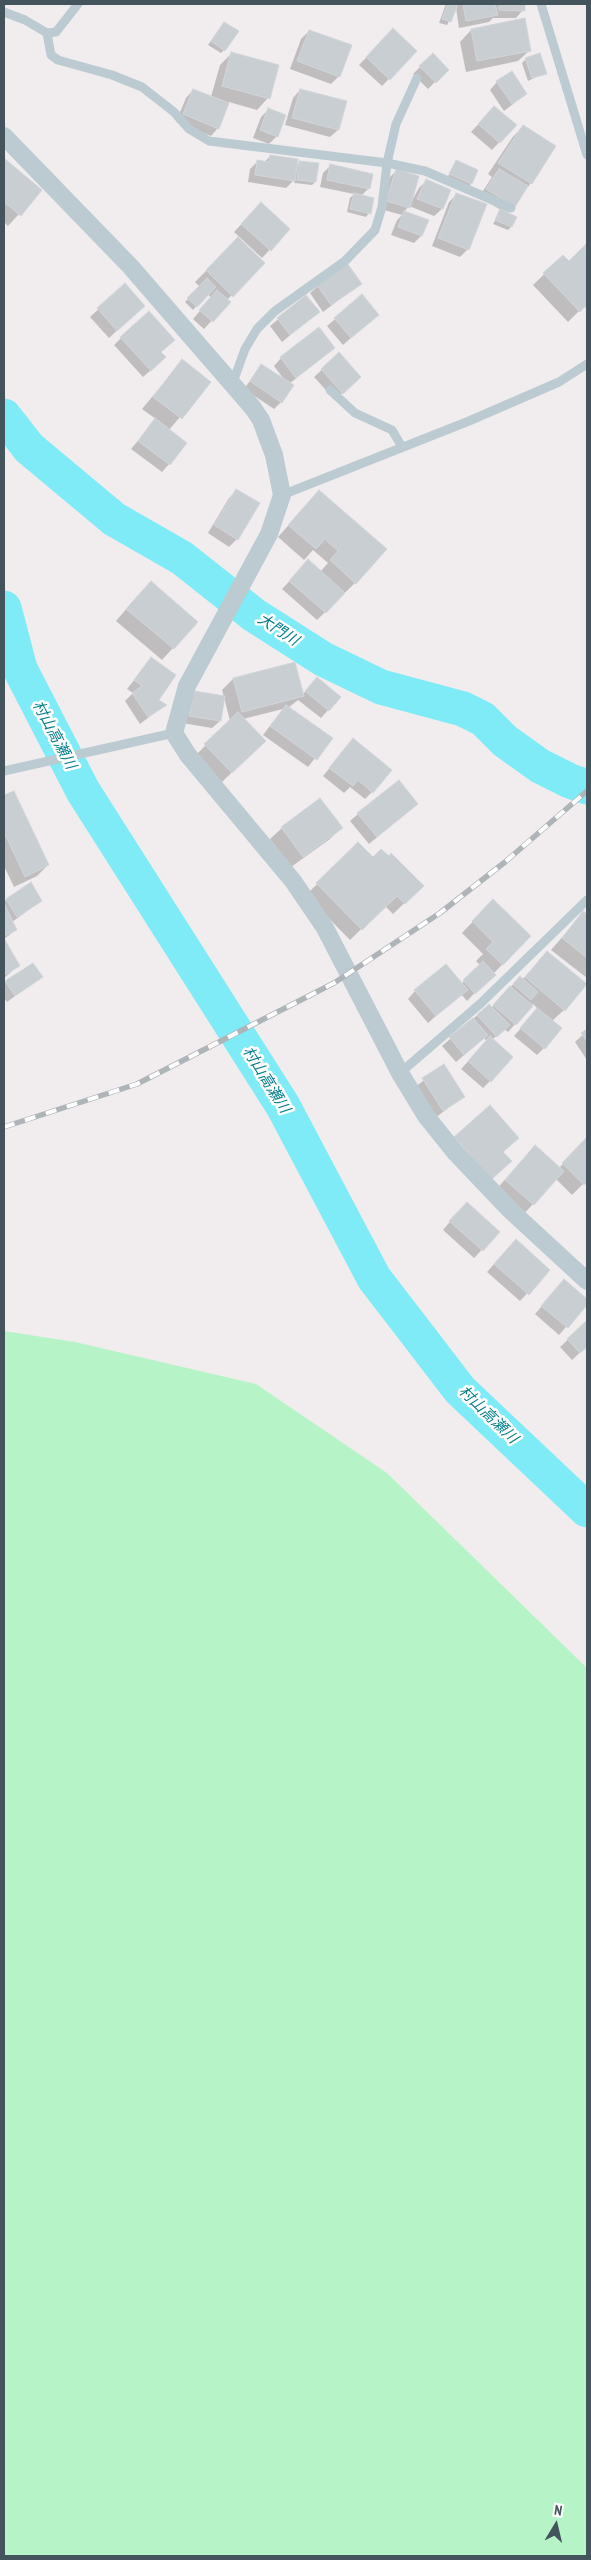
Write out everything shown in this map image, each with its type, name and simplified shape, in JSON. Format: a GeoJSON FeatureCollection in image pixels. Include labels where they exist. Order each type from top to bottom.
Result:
{"type":"FeatureCollection","features":[{"type":"Feature","properties":{"kind":"street"},"geometry":{"type":"LineString","coordinates":[[4,136],[130,266],[232,385],[261,420],[274,455],[282,495],[269,534],[223,615],[187,686],[174,733],[188,756],[293,881],[325,928],[400,1073],[426,1116],[454,1151],[510,1210],[587,1281]]}},
{"type":"Feature","properties":{"kind":"lane"},"geometry":{"type":"LineString","coordinates":[[4,12],[24,20],[47,33],[56,32],[78,4]]}},
{"type":"Feature","properties":{"kind":"lane"},"geometry":{"type":"LineString","coordinates":[[541,4],[587,155]]}},
{"type":"Feature","properties":{"kind":"lane"},"geometry":{"type":"LineString","coordinates":[[47,33],[51,54],[58,60],[112,75],[142,87],[174,112],[189,129],[209,141],[387,163],[425,171],[512,208]]}},
{"type":"Feature","properties":{"kind":"lane"},"geometry":{"type":"LineString","coordinates":[[232,385],[245,349],[257,329],[275,310],[345,261],[375,230],[382,207],[387,163],[396,124],[417,78]]}},
{"type":"Feature","properties":{"kind":"lane"},"geometry":{"type":"LineString","coordinates":[[282,495],[560,382],[587,364]]}},
{"type":"Feature","properties":{"kind":"lane"},"geometry":{"type":"LineString","coordinates":[[330,390],[355,413],[392,430],[402,447]]}},
{"type":"Feature","properties":{"kind":"lane"},"geometry":{"type":"LineString","coordinates":[[4,771],[174,733]]}},
{"type":"Feature","properties":{"kind":"lane"},"geometry":{"type":"LineString","coordinates":[[400,1073],[480,1004],[587,900]]}},
{"type":"Feature","properties":{"kind":"green space"},"geometry":{"type":"Polygon","coordinates":[[[4,1331],[75,1342],[256,1384],[387,1473],[587,1668],[587,2556],[4,2556],[4,1331]]]}},
{"type":"Feature","properties":{"kind":"building"},"geometry":{"type":"Polygon","coordinates":[[[448,4],[458,4],[451,22],[442,19],[448,4]]]}},
{"type":"Feature","properties":{"kind":"building"},"geometry":{"type":"Polygon","coordinates":[[[463,4],[495,4],[498,15],[466,21],[463,4]]]}},
{"type":"Feature","properties":{"kind":"building"},"geometry":{"type":"Polygon","coordinates":[[[499,4],[525,4],[525,11],[499,10],[499,4]]]}},
{"type":"Feature","properties":{"kind":"building"},"geometry":{"type":"Polygon","coordinates":[[[525,18],[531,51],[477,61],[471,29],[525,18]]]}},
{"type":"Feature","properties":{"kind":"building"},"geometry":{"type":"Polygon","coordinates":[[[224,22],[239,31],[225,51],[211,41],[224,22]]]}},
{"type":"Feature","properties":{"kind":"building"},"geometry":{"type":"Polygon","coordinates":[[[393,28],[417,51],[390,80],[366,57],[393,28]]]}},
{"type":"Feature","properties":{"kind":"building"},"geometry":{"type":"Polygon","coordinates":[[[309,30],[352,45],[340,77],[297,61],[309,30]]]}},
{"type":"Feature","properties":{"kind":"building"},"geometry":{"type":"Polygon","coordinates":[[[231,52],[279,65],[270,99],[222,86],[231,52]]]}},
{"type":"Feature","properties":{"kind":"building"},"geometry":{"type":"Polygon","coordinates":[[[433,53],[449,70],[436,83],[419,66],[433,53]]]}},
{"type":"Feature","properties":{"kind":"building"},"geometry":{"type":"Polygon","coordinates":[[[540,53],[547,74],[532,78],[525,58],[540,53]]]}},
{"type":"Feature","properties":{"kind":"building"},"geometry":{"type":"Polygon","coordinates":[[[512,71],[527,94],[512,104],[496,81],[512,71]]]}},
{"type":"Feature","properties":{"kind":"building"},"geometry":{"type":"Polygon","coordinates":[[[193,89],[229,103],[219,129],[183,114],[193,89]]]}},
{"type":"Feature","properties":{"kind":"building"},"geometry":{"type":"Polygon","coordinates":[[[300,89],[347,101],[339,130],[292,118],[300,89]]]}},
{"type":"Feature","properties":{"kind":"building"},"geometry":{"type":"Polygon","coordinates":[[[494,106],[517,125],[500,143],[478,124],[494,106]]]}},
{"type":"Feature","properties":{"kind":"building"},"geometry":{"type":"Polygon","coordinates":[[[268,108],[286,115],[278,137],[260,130],[268,108]]]}},
{"type":"Feature","properties":{"kind":"building"},"geometry":{"type":"Polygon","coordinates":[[[523,125],[556,146],[532,184],[498,163],[523,125]]]}},
{"type":"Feature","properties":{"kind":"building"},"geometry":{"type":"Polygon","coordinates":[[[270,155],[298,159],[295,181],[255,175],[257,160],[269,162],[270,155]]]}},
{"type":"Feature","properties":{"kind":"building"},"geometry":{"type":"Polygon","coordinates":[[[4,158],[42,190],[21,216],[4,202],[4,158]]]}},
{"type":"Feature","properties":{"kind":"building"},"geometry":{"type":"Polygon","coordinates":[[[456,160],[478,170],[472,184],[449,174],[456,160]]]}},
{"type":"Feature","properties":{"kind":"building"},"geometry":{"type":"Polygon","coordinates":[[[299,161],[319,163],[316,182],[297,180],[299,161]]]}},
{"type":"Feature","properties":{"kind":"building"},"geometry":{"type":"Polygon","coordinates":[[[330,164],[373,174],[370,189],[327,180],[330,164]]]}},
{"type":"Feature","properties":{"kind":"building"},"geometry":{"type":"Polygon","coordinates":[[[396,169],[419,176],[410,208],[386,201],[396,169]]]}},
{"type":"Feature","properties":{"kind":"building"},"geometry":{"type":"Polygon","coordinates":[[[499,169],[528,186],[515,207],[486,189],[499,169]]]}},
{"type":"Feature","properties":{"kind":"building"},"geometry":{"type":"Polygon","coordinates":[[[426,179],[451,190],[443,209],[417,199],[426,179]]]}},
{"type":"Feature","properties":{"kind":"building"},"geometry":{"type":"Polygon","coordinates":[[[354,193],[374,198],[371,214],[350,209],[354,193]]]}},
{"type":"Feature","properties":{"kind":"building"},"geometry":{"type":"Polygon","coordinates":[[[456,193],[487,204],[469,250],[438,238],[456,193]]]}},
{"type":"Feature","properties":{"kind":"building"},"geometry":{"type":"Polygon","coordinates":[[[261,202],[290,229],[271,251],[241,224],[261,202]]]}},
{"type":"Feature","properties":{"kind":"building"},"geometry":{"type":"Polygon","coordinates":[[[500,209],[517,217],[512,227],[495,220],[500,209]]]}},
{"type":"Feature","properties":{"kind":"building"},"geometry":{"type":"Polygon","coordinates":[[[404,211],[429,220],[422,236],[398,227],[404,211]]]}},
{"type":"Feature","properties":{"kind":"building"},"geometry":{"type":"Polygon","coordinates":[[[238,237],[265,263],[233,297],[206,270],[238,237]]]}},
{"type":"Feature","properties":{"kind":"building"},"geometry":{"type":"Polygon","coordinates":[[[586,244],[587,304],[580,312],[543,273],[563,255],[569,261],[586,244]]]}},
{"type":"Feature","properties":{"kind":"building"},"geometry":{"type":"Polygon","coordinates":[[[347,263],[362,284],[331,305],[317,285],[347,263]]]}},
{"type":"Feature","properties":{"kind":"building"},"geometry":{"type":"Polygon","coordinates":[[[207,278],[216,287],[197,307],[187,298],[207,278]]]}},
{"type":"Feature","properties":{"kind":"building"},"geometry":{"type":"Polygon","coordinates":[[[125,283],[145,306],[117,331],[97,308],[125,283]]]}},
{"type":"Feature","properties":{"kind":"building"},"geometry":{"type":"Polygon","coordinates":[[[217,290],[231,302],[213,322],[199,310],[217,290]]]}},
{"type":"Feature","properties":{"kind":"building"},"geometry":{"type":"Polygon","coordinates":[[[362,294],[379,315],[351,338],[334,318],[362,294]]]}},
{"type":"Feature","properties":{"kind":"building"},"geometry":{"type":"Polygon","coordinates":[[[306,295],[320,312],[290,335],[277,318],[306,295]]]}},
{"type":"Feature","properties":{"kind":"building"},"geometry":{"type":"Polygon","coordinates":[[[149,311],[175,340],[161,352],[166,357],[151,371],[120,337],[149,311]]]}},
{"type":"Feature","properties":{"kind":"building"},"geometry":{"type":"Polygon","coordinates":[[[319,327],[335,348],[296,378],[280,357],[319,327]]]}},
{"type":"Feature","properties":{"kind":"building"},"geometry":{"type":"Polygon","coordinates":[[[339,352],[361,377],[343,394],[321,369],[339,352]]]}},
{"type":"Feature","properties":{"kind":"building"},"geometry":{"type":"Polygon","coordinates":[[[182,359],[211,382],[182,419],[153,397],[182,359]]]}},
{"type":"Feature","properties":{"kind":"building"},"geometry":{"type":"Polygon","coordinates":[[[261,364],[294,385],[282,403],[250,381],[261,364]]]}},
{"type":"Feature","properties":{"kind":"building"},"geometry":{"type":"Polygon","coordinates":[[[155,418],[187,443],[170,465],[138,441],[155,418]]]}},
{"type":"Feature","properties":{"kind":"building"},"geometry":{"type":"Polygon","coordinates":[[[236,489],[260,503],[238,540],[214,525],[236,489]]]}},
{"type":"Feature","properties":{"kind":"building"},"geometry":{"type":"Polygon","coordinates":[[[319,490],[387,549],[356,584],[330,560],[338,551],[325,539],[316,549],[288,525],[319,490]]]}},
{"type":"Feature","properties":{"kind":"building"},"geometry":{"type":"Polygon","coordinates":[[[308,559],[345,593],[326,613],[289,581],[308,559]]]}},
{"type":"Feature","properties":{"kind":"building"},"geometry":{"type":"Polygon","coordinates":[[[151,581],[198,622],[174,649],[126,609],[151,581]]]}},
{"type":"Feature","properties":{"kind":"building"},"geometry":{"type":"Polygon","coordinates":[[[151,657],[176,675],[159,700],[167,705],[148,717],[132,693],[142,686],[134,680],[151,657]]]}},
{"type":"Feature","properties":{"kind":"building"},"geometry":{"type":"Polygon","coordinates":[[[295,662],[304,696],[242,712],[233,678],[295,662]]]}},
{"type":"Feature","properties":{"kind":"building"},"geometry":{"type":"Polygon","coordinates":[[[317,677],[341,697],[329,711],[305,691],[317,677]]]}},
{"type":"Feature","properties":{"kind":"building"},"geometry":{"type":"Polygon","coordinates":[[[194,691],[225,696],[221,721],[189,716],[194,691]]]}},
{"type":"Feature","properties":{"kind":"building"},"geometry":{"type":"Polygon","coordinates":[[[286,705],[333,738],[317,760],[270,726],[286,705]]]}},
{"type":"Feature","properties":{"kind":"building"},"geometry":{"type":"Polygon","coordinates":[[[238,712],[266,741],[232,773],[204,744],[238,712]]]}},
{"type":"Feature","properties":{"kind":"building"},"geometry":{"type":"Polygon","coordinates":[[[353,738],[392,770],[373,793],[358,780],[353,786],[329,768],[353,738]]]}},
{"type":"Feature","properties":{"kind":"building"},"geometry":{"type":"Polygon","coordinates":[[[399,780],[418,804],[377,837],[357,813],[399,780]]]}},
{"type":"Feature","properties":{"kind":"building"},"geometry":{"type":"Polygon","coordinates":[[[14,791],[49,865],[25,877],[4,832],[4,795],[14,791]]]}},
{"type":"Feature","properties":{"kind":"building"},"geometry":{"type":"Polygon","coordinates":[[[320,798],[343,828],[303,857],[281,827],[320,798]]]}},
{"type":"Feature","properties":{"kind":"building"},"geometry":{"type":"Polygon","coordinates":[[[358,842],[373,857],[381,849],[389,856],[391,853],[424,886],[405,904],[397,896],[362,930],[316,883],[358,842]]]}},
{"type":"Feature","properties":{"kind":"building"},"geometry":{"type":"Polygon","coordinates":[[[31,882],[42,901],[17,917],[6,899],[31,882]]]}},
{"type":"Feature","properties":{"kind":"building"},"geometry":{"type":"Polygon","coordinates":[[[493,899],[531,936],[503,965],[486,949],[493,942],[472,921],[493,899]]]}},
{"type":"Feature","properties":{"kind":"building"},"geometry":{"type":"Polygon","coordinates":[[[4,903],[17,930],[4,936],[4,903]]]}},
{"type":"Feature","properties":{"kind":"building"},"geometry":{"type":"Polygon","coordinates":[[[583,911],[587,914],[587,958],[562,938],[583,911]]]}},
{"type":"Feature","properties":{"kind":"building"},"geometry":{"type":"Polygon","coordinates":[[[4,941],[20,966],[4,975],[4,941]]]}},
{"type":"Feature","properties":{"kind":"building"},"geometry":{"type":"Polygon","coordinates":[[[547,951],[587,984],[565,1011],[525,977],[547,951]]]}},
{"type":"Feature","properties":{"kind":"building"},"geometry":{"type":"Polygon","coordinates":[[[483,961],[496,975],[475,994],[463,980],[483,961]]]}},
{"type":"Feature","properties":{"kind":"building"},"geometry":{"type":"Polygon","coordinates":[[[33,963],[43,977],[15,996],[5,981],[33,963]]]}},
{"type":"Feature","properties":{"kind":"building"},"geometry":{"type":"Polygon","coordinates":[[[446,964],[468,990],[436,1016],[414,990],[446,964]]]}},
{"type":"Feature","properties":{"kind":"building"},"geometry":{"type":"Polygon","coordinates":[[[520,976],[538,992],[531,1000],[513,984],[520,976]]]}},
{"type":"Feature","properties":{"kind":"building"},"geometry":{"type":"Polygon","coordinates":[[[510,986],[533,1006],[516,1025],[493,1005],[510,986]]]}},
{"type":"Feature","properties":{"kind":"building"},"geometry":{"type":"Polygon","coordinates":[[[489,1004],[510,1025],[497,1037],[477,1015],[489,1004]]]}},
{"type":"Feature","properties":{"kind":"building"},"geometry":{"type":"Polygon","coordinates":[[[537,1008],[562,1028],[545,1049],[520,1028],[537,1008]]]}},
{"type":"Feature","properties":{"kind":"building"},"geometry":{"type":"Polygon","coordinates":[[[473,1018],[488,1035],[464,1055],[449,1037],[473,1018]]]}},
{"type":"Feature","properties":{"kind":"building"},"geometry":{"type":"Polygon","coordinates":[[[587,1029],[587,1041],[581,1033],[587,1029]]]}},
{"type":"Feature","properties":{"kind":"building"},"geometry":{"type":"Polygon","coordinates":[[[490,1036],[513,1057],[491,1082],[468,1061],[490,1036]]]}},
{"type":"Feature","properties":{"kind":"building"},"geometry":{"type":"Polygon","coordinates":[[[444,1064],[465,1097],[443,1111],[422,1078],[444,1064]]]}},
{"type":"Feature","properties":{"kind":"building"},"geometry":{"type":"Polygon","coordinates":[[[490,1105],[519,1138],[503,1152],[512,1161],[492,1179],[454,1137],[490,1105]]]}},
{"type":"Feature","properties":{"kind":"building"},"geometry":{"type":"Polygon","coordinates":[[[587,1137],[587,1182],[584,1185],[562,1163],[587,1137]]]}},
{"type":"Feature","properties":{"kind":"building"},"geometry":{"type":"Polygon","coordinates":[[[535,1145],[564,1171],[534,1205],[505,1180],[535,1145]]]}},
{"type":"Feature","properties":{"kind":"building"},"geometry":{"type":"Polygon","coordinates":[[[467,1202],[500,1232],[483,1251],[449,1221],[467,1202]]]}},
{"type":"Feature","properties":{"kind":"building"},"geometry":{"type":"Polygon","coordinates":[[[516,1239],[550,1270],[529,1295],[494,1264],[516,1239]]]}},
{"type":"Feature","properties":{"kind":"building"},"geometry":{"type":"Polygon","coordinates":[[[564,1279],[587,1299],[587,1305],[568,1328],[541,1306],[564,1279]]]}},
{"type":"Feature","properties":{"kind":"building"},"geometry":{"type":"Polygon","coordinates":[[[587,1320],[587,1347],[580,1353],[567,1339],[587,1320]]]}},
{"type":"Feature","properties":{"kind":"waterway","name":"大門川"},"geometry":{"type":"LineString","coordinates":[[4,416],[29,448],[114,519],[182,558],[254,615],[323,659],[381,687],[463,709],[483,719],[505,741],[540,766],[587,787]]}},
{"type":"Feature","properties":{"kind":"waterway","name":"村山高瀬川"},"geometry":{"type":"LineString","coordinates":[[4,608],[20,669],[83,791],[283,1106],[374,1278],[460,1390],[587,1510]]}},
{"type":"Feature","properties":{"kind":"railway"},"geometry":{"type":"LineString","coordinates":[[4,1127],[137,1084],[334,983],[440,913],[505,862],[587,791]]}}]}
